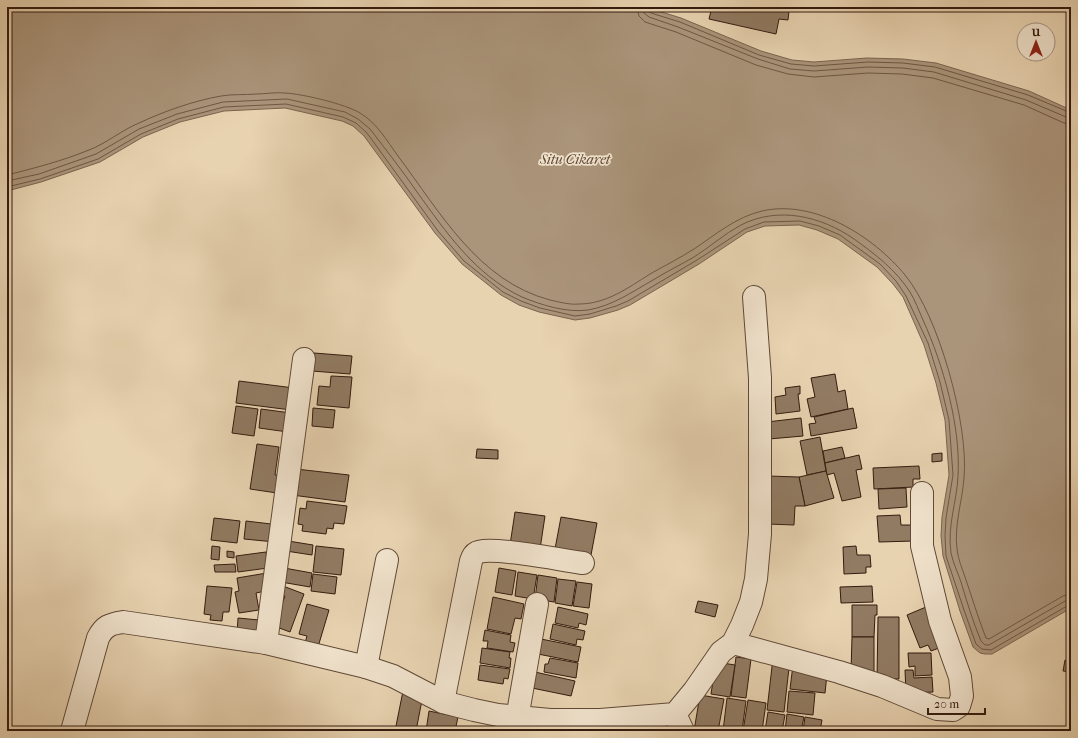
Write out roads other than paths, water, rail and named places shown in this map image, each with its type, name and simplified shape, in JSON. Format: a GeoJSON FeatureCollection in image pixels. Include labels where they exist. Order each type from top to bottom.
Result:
{"type":"FeatureCollection","features":[{"type":"Feature","properties":{"kind":"street"},"geometry":{"type":"LineString","coordinates":[[72,731],[98,638],[102,630],[112,623],[123,622],[266,643],[366,667],[392,676],[443,702],[498,715],[516,724],[550,720],[679,723],[694,691],[721,652],[733,643],[751,602],[756,579],[760,534],[760,378],[754,297]]}},
{"type":"Feature","properties":{"kind":"street"},"geometry":{"type":"LineString","coordinates":[[266,643],[304,359]]}},
{"type":"Feature","properties":{"kind":"street"},"geometry":{"type":"LineString","coordinates":[[733,643],[839,672],[882,686],[937,709],[953,710],[959,706],[962,696],[960,677],[940,621],[922,546],[922,493]]}},
{"type":"Feature","properties":{"kind":"street"},"geometry":{"type":"LineString","coordinates":[[443,702],[471,561],[476,553],[483,550],[518,553],[583,563]]}},
{"type":"Feature","properties":{"kind":"street"},"geometry":{"type":"LineString","coordinates":[[366,667],[387,560]]}},
{"type":"Feature","properties":{"kind":"street"},"geometry":{"type":"LineString","coordinates":[[516,724],[537,604]]}},
{"type":"Feature","properties":{"kind":"water","name":"Situ Cikaret"},"geometry":{"type":"Polygon","coordinates":[[[7,7],[645,7],[681,18],[761,51],[792,60],[814,62],[867,58],[903,59],[936,63],[1029,91],[1071,110],[1071,608],[992,654],[980,653],[973,647],[943,556],[941,536],[942,517],[949,475],[945,420],[936,383],[924,345],[903,297],[893,284],[877,267],[838,239],[817,230],[799,225],[765,226],[747,232],[699,264],[630,305],[618,310],[590,318],[575,320],[539,312],[519,305],[501,295],[462,264],[435,233],[364,136],[353,126],[342,121],[285,108],[224,111],[180,122],[143,137],[100,162],[41,182],[7,191],[7,7]]]}}]}
